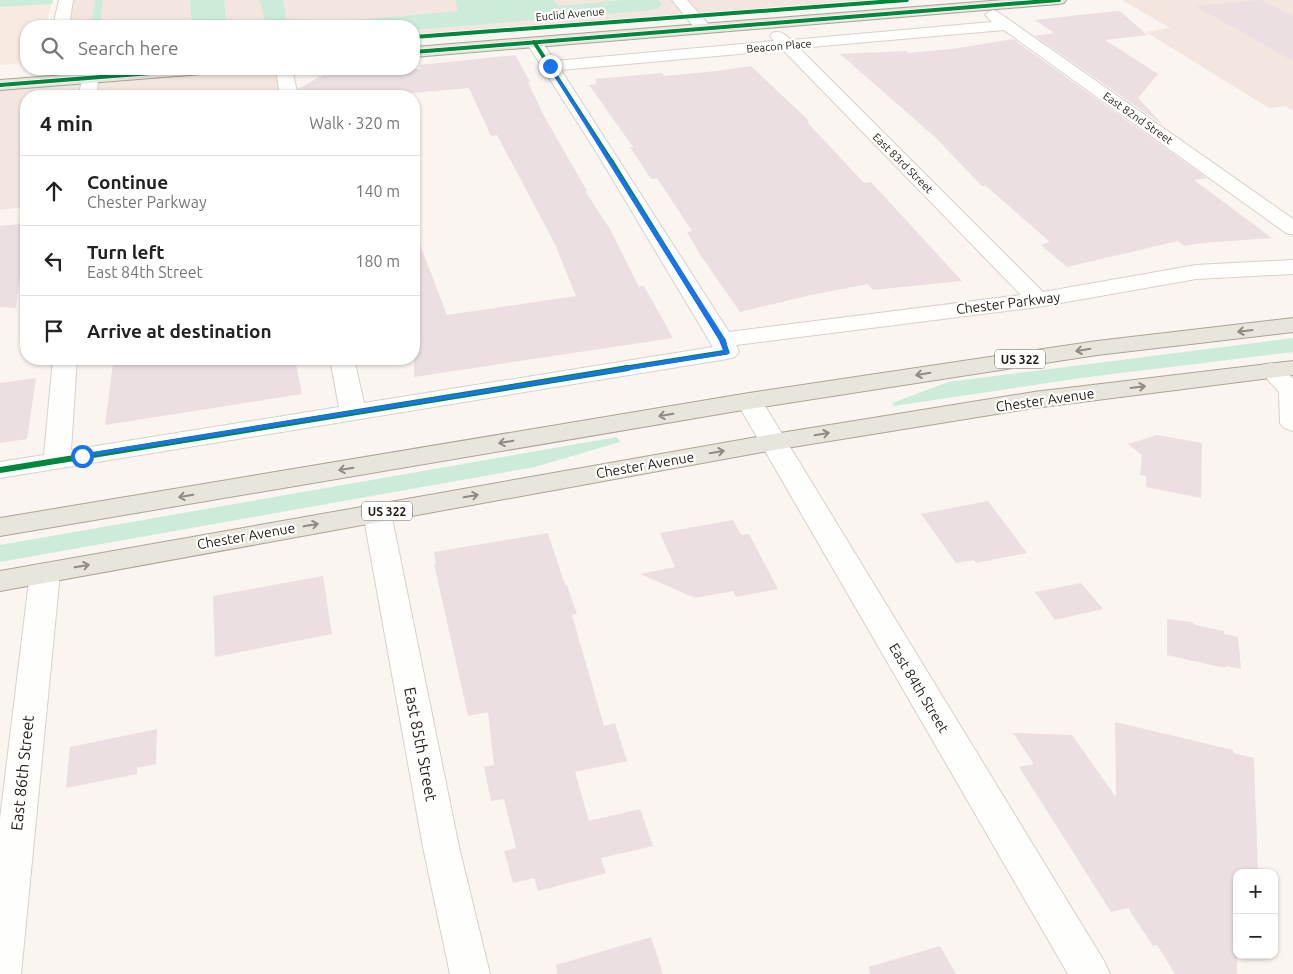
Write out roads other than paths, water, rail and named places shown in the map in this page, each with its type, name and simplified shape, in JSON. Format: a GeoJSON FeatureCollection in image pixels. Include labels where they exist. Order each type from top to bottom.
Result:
{"type":"FeatureCollection","features":[{"type":"Feature","properties":{"kind":"main road","name":"Euclid Avenue"},"geometry":{"type":"LineString","coordinates":[[420,37],[907,0]]}},
{"type":"Feature","properties":{"kind":"main road","name":"Euclid Avenue"},"geometry":{"type":"LineString","coordinates":[[420,52],[1059,0]]}},
{"type":"Feature","properties":{"kind":"main road"},"geometry":{"type":"LineString","coordinates":[[0,70],[20,68]]}},
{"type":"Feature","properties":{"kind":"main road"},"geometry":{"type":"LineString","coordinates":[[0,85],[127,75]]}},
{"type":"Feature","properties":{"kind":"main road","name":"US 322"},"geometry":{"type":"LineString","coordinates":[[0,527],[749,401],[1097,348],[1293,325]]}},
{"type":"Feature","properties":{"kind":"main road","name":"Chester Avenue"},"geometry":{"type":"LineString","coordinates":[[0,581],[774,442],[1034,400],[1282,369]]}},
{"type":"Feature","properties":{"kind":"street"},"geometry":{"type":"LineString","coordinates":[[62,20],[66,0]]}},
{"type":"Feature","properties":{"kind":"street"},"geometry":{"type":"LineString","coordinates":[[679,0],[694,15],[704,29]]}},
{"type":"Feature","properties":{"kind":"street","name":"East 82nd Street"},"geometry":{"type":"LineString","coordinates":[[983,7],[1293,229]]}},
{"type":"Feature","properties":{"kind":"street","name":"East 83rd Street"},"geometry":{"type":"LineString","coordinates":[[768,24],[786,45],[1038,300]]}},
{"type":"Feature","properties":{"kind":"street","name":"Beacon Place"},"geometry":{"type":"LineString","coordinates":[[550,66],[1007,25]]}},
{"type":"Feature","properties":{"kind":"street"},"geometry":{"type":"LineString","coordinates":[[534,42],[724,346]]}},
{"type":"Feature","properties":{"kind":"street"},"geometry":{"type":"LineString","coordinates":[[285,75],[288,90]]}},
{"type":"Feature","properties":{"kind":"street"},"geometry":{"type":"LineString","coordinates":[[89,90],[90,78]]}},
{"type":"Feature","properties":{"kind":"street","name":"Chester Parkway"},"geometry":{"type":"LineString","coordinates":[[0,470],[353,412],[881,318],[1038,300],[1196,272],[1293,267]]}},
{"type":"Feature","properties":{"kind":"street"},"geometry":{"type":"LineString","coordinates":[[56,460],[64,365]]}},
{"type":"Feature","properties":{"kind":"street"},"geometry":{"type":"LineString","coordinates":[[343,365],[353,412]]}},
{"type":"Feature","properties":{"kind":"street"},"geometry":{"type":"LineString","coordinates":[[1282,369],[1291,391],[1293,423]]}},
{"type":"Feature","properties":{"kind":"street","name":"East 84th Street"},"geometry":{"type":"LineString","coordinates":[[749,401],[1090,974]]}},
{"type":"Feature","properties":{"kind":"street","name":"East 85th Street"},"geometry":{"type":"LineString","coordinates":[[377,513],[441,846],[470,974]]}},
{"type":"Feature","properties":{"kind":"street","name":"East 86th Street"},"geometry":{"type":"LineString","coordinates":[[2,974],[45,573]]}}]}
